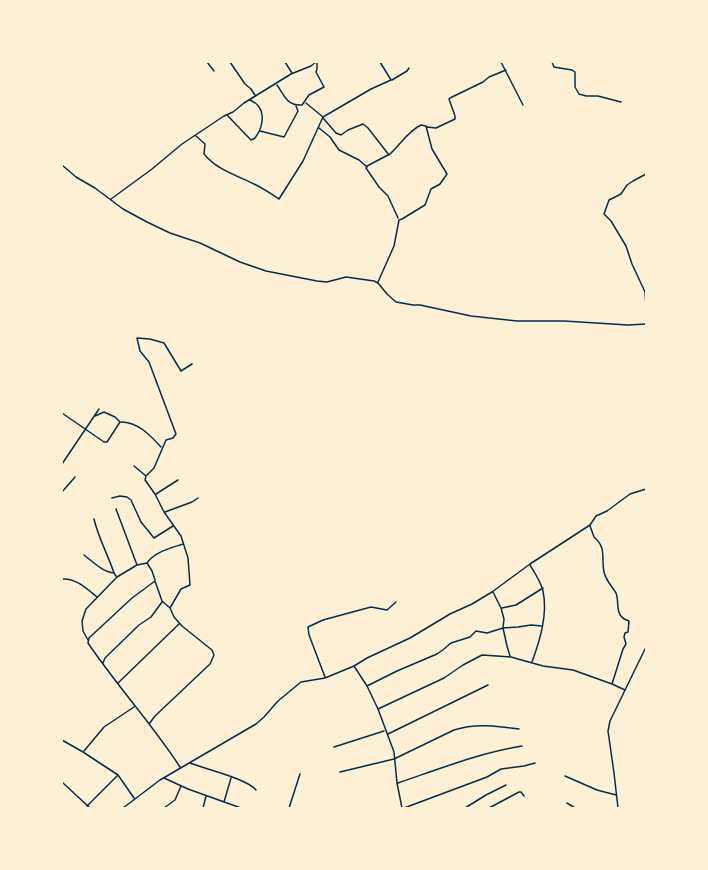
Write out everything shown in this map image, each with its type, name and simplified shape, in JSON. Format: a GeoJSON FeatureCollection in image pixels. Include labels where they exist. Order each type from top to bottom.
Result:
{"type":"FeatureCollection","features":[{"type":"Feature","properties":{"kind":"street"},"geometry":{"type":"LineString","coordinates":[[207,62],[214,71]]}},
{"type":"Feature","properties":{"kind":"street"},"geometry":{"type":"LineString","coordinates":[[230,62],[255,96]]}},
{"type":"Feature","properties":{"kind":"street"},"geometry":{"type":"LineString","coordinates":[[285,62],[292,74]]}},
{"type":"Feature","properties":{"kind":"street"},"geometry":{"type":"LineString","coordinates":[[110,200],[153,169],[182,144],[233,112],[249,99],[255,96],[276,83],[292,74],[316,62],[318,69],[316,72],[324,87],[309,95],[303,105],[296,105],[289,102],[276,83]]}},
{"type":"Feature","properties":{"kind":"street"},"geometry":{"type":"LineString","coordinates":[[380,62],[392,80]]}},
{"type":"Feature","properties":{"kind":"street"},"geometry":{"type":"LineString","coordinates":[[501,62],[523,105]]}},
{"type":"Feature","properties":{"kind":"street"},"geometry":{"type":"LineString","coordinates":[[552,62],[554,67],[575,72],[575,87],[579,94],[621,102]]}},
{"type":"Feature","properties":{"kind":"street"},"geometry":{"type":"LineString","coordinates":[[196,136],[205,144],[204,154],[214,165],[257,185],[279,199],[303,161],[323,118],[371,89],[392,80],[409,68]]}},
{"type":"Feature","properties":{"kind":"street"},"geometry":{"type":"LineString","coordinates":[[367,167],[389,155],[412,129],[421,125],[436,128],[455,119],[450,98],[506,70]]}},
{"type":"Feature","properties":{"kind":"street"},"geometry":{"type":"LineString","coordinates":[[226,115],[251,140],[255,138],[260,131],[262,112],[256,102],[249,99]]}},
{"type":"Feature","properties":{"kind":"street"},"geometry":{"type":"LineString","coordinates":[[305,102],[340,135],[363,124],[389,155]]}},
{"type":"Feature","properties":{"kind":"street"},"geometry":{"type":"LineString","coordinates":[[260,131],[284,137],[298,111],[296,105]]}},
{"type":"Feature","properties":{"kind":"street"},"geometry":{"type":"LineString","coordinates":[[318,127],[330,137],[339,150],[361,161],[367,167],[379,187],[388,196],[399,220],[394,246],[377,283]]}},
{"type":"Feature","properties":{"kind":"street"},"geometry":{"type":"LineString","coordinates":[[399,220],[425,205],[431,189],[440,184],[447,174],[432,149],[426,127]]}},
{"type":"Feature","properties":{"kind":"street"},"geometry":{"type":"LineString","coordinates":[[62,165],[123,209],[147,222],[266,271],[316,281],[327,282],[346,277],[374,281],[396,302],[471,316],[517,321],[646,324]]}},
{"type":"Feature","properties":{"kind":"street"},"geometry":{"type":"LineString","coordinates":[[646,174],[627,185],[621,194],[609,200],[604,214],[611,221],[626,246],[645,292],[646,306]]}},
{"type":"Feature","properties":{"kind":"street"},"geometry":{"type":"LineString","coordinates":[[170,608],[181,589],[190,585],[188,558],[179,533],[145,480],[154,468],[166,440],[176,434],[149,362],[140,351],[136,338],[164,343],[181,371],[192,364]]}},
{"type":"Feature","properties":{"kind":"street"},"geometry":{"type":"LineString","coordinates":[[62,464],[99,409]]}},
{"type":"Feature","properties":{"kind":"street"},"geometry":{"type":"LineString","coordinates":[[62,412],[104,442],[107,442],[120,422]]}},
{"type":"Feature","properties":{"kind":"street"},"geometry":{"type":"LineString","coordinates":[[95,416],[104,412],[120,422],[136,425],[162,448]]}},
{"type":"Feature","properties":{"kind":"street"},"geometry":{"type":"LineString","coordinates":[[134,466],[146,476]]}},
{"type":"Feature","properties":{"kind":"street"},"geometry":{"type":"LineString","coordinates":[[62,492],[75,477]]}},
{"type":"Feature","properties":{"kind":"street"},"geometry":{"type":"LineString","coordinates":[[156,494],[178,480]]}},
{"type":"Feature","properties":{"kind":"street"},"geometry":{"type":"LineString","coordinates":[[123,808],[163,778],[256,724],[278,701],[298,685],[305,681],[325,678],[354,666],[472,604],[590,525],[596,516],[630,494],[646,489]]}},
{"type":"Feature","properties":{"kind":"street"},"geometry":{"type":"LineString","coordinates":[[112,498],[120,496],[131,500],[141,522],[154,538],[174,526]]}},
{"type":"Feature","properties":{"kind":"street"},"geometry":{"type":"LineString","coordinates":[[164,512],[198,498]]}},
{"type":"Feature","properties":{"kind":"street"},"geometry":{"type":"LineString","coordinates":[[116,509],[137,566]]}},
{"type":"Feature","properties":{"kind":"street"},"geometry":{"type":"LineString","coordinates":[[94,519],[117,576]]}},
{"type":"Feature","properties":{"kind":"street"},"geometry":{"type":"LineString","coordinates":[[590,525],[592,534],[603,549],[604,573],[616,592],[621,617],[629,621],[628,632],[624,637],[626,644],[612,684]]}},
{"type":"Feature","properties":{"kind":"street"},"geometry":{"type":"LineString","coordinates":[[181,768],[88,643],[82,621],[86,609],[117,576],[147,563],[148,560],[166,550],[183,544]]}},
{"type":"Feature","properties":{"kind":"street"},"geometry":{"type":"LineString","coordinates":[[84,555],[109,573],[114,573]]}},
{"type":"Feature","properties":{"kind":"street"},"geometry":{"type":"LineString","coordinates":[[147,563],[162,601],[170,608],[179,623],[213,652],[210,664],[149,724]]}},
{"type":"Feature","properties":{"kind":"street"},"geometry":{"type":"LineString","coordinates":[[530,564],[543,588],[545,608],[532,662]]}},
{"type":"Feature","properties":{"kind":"street"},"geometry":{"type":"LineString","coordinates":[[62,579],[71,579],[83,585],[98,597]]}},
{"type":"Feature","properties":{"kind":"street"},"geometry":{"type":"LineString","coordinates":[[88,641],[132,598],[155,581]]}},
{"type":"Feature","properties":{"kind":"street"},"geometry":{"type":"LineString","coordinates":[[501,608],[516,605],[543,588]]}},
{"type":"Feature","properties":{"kind":"street"},"geometry":{"type":"LineString","coordinates":[[492,592],[501,608],[510,657]]}},
{"type":"Feature","properties":{"kind":"street"},"geometry":{"type":"LineString","coordinates":[[102,663],[139,625],[151,617],[162,601]]}},
{"type":"Feature","properties":{"kind":"street"},"geometry":{"type":"LineString","coordinates":[[325,678],[308,627],[323,620],[371,607],[387,610],[396,602]]}},
{"type":"Feature","properties":{"kind":"street"},"geometry":{"type":"LineString","coordinates":[[117,684],[179,623]]}},
{"type":"Feature","properties":{"kind":"street"},"geometry":{"type":"LineString","coordinates":[[368,686],[437,654],[451,643],[470,637],[476,632],[487,633],[503,628],[531,625],[542,626]]}},
{"type":"Feature","properties":{"kind":"street"},"geometry":{"type":"LineString","coordinates":[[618,808],[608,731],[610,721],[646,647]]}},
{"type":"Feature","properties":{"kind":"street"},"geometry":{"type":"LineString","coordinates":[[378,709],[444,678],[482,656],[510,657],[543,666],[573,670],[625,690]]}},
{"type":"Feature","properties":{"kind":"street"},"geometry":{"type":"LineString","coordinates":[[354,666],[368,686],[388,735],[403,808],[487,777],[501,769],[536,763]]}},
{"type":"Feature","properties":{"kind":"street"},"geometry":{"type":"LineString","coordinates":[[388,735],[488,684]]}},
{"type":"Feature","properties":{"kind":"street"},"geometry":{"type":"LineString","coordinates":[[83,752],[104,727],[135,706]]}},
{"type":"Feature","properties":{"kind":"street"},"geometry":{"type":"LineString","coordinates":[[340,771],[394,759],[453,730],[464,727],[476,725],[519,729]]}},
{"type":"Feature","properties":{"kind":"street"},"geometry":{"type":"LineString","coordinates":[[334,747],[386,730]]}},
{"type":"Feature","properties":{"kind":"street"},"geometry":{"type":"LineString","coordinates":[[62,740],[118,775],[134,798]]}},
{"type":"Feature","properties":{"kind":"street"},"geometry":{"type":"LineString","coordinates":[[397,783],[475,756],[522,746]]}},
{"type":"Feature","properties":{"kind":"street"},"geometry":{"type":"LineString","coordinates":[[189,762],[252,785],[256,790]]}},
{"type":"Feature","properties":{"kind":"street"},"geometry":{"type":"LineString","coordinates":[[289,808],[300,774]]}},
{"type":"Feature","properties":{"kind":"street"},"geometry":{"type":"LineString","coordinates":[[87,806],[118,775]]}},
{"type":"Feature","properties":{"kind":"street"},"geometry":{"type":"LineString","coordinates":[[565,776],[597,790],[616,795]]}},
{"type":"Feature","properties":{"kind":"street"},"geometry":{"type":"LineString","coordinates":[[163,778],[241,808]]}},
{"type":"Feature","properties":{"kind":"street"},"geometry":{"type":"LineString","coordinates":[[224,802],[232,778]]}},
{"type":"Feature","properties":{"kind":"street"},"geometry":{"type":"LineString","coordinates":[[62,782],[90,808]]}},
{"type":"Feature","properties":{"kind":"street"},"geometry":{"type":"LineString","coordinates":[[465,808],[506,785]]}},
{"type":"Feature","properties":{"kind":"street"},"geometry":{"type":"LineString","coordinates":[[164,808],[175,800],[181,786]]}},
{"type":"Feature","properties":{"kind":"street"},"geometry":{"type":"LineString","coordinates":[[489,808],[519,792],[524,795]]}},
{"type":"Feature","properties":{"kind":"street"},"geometry":{"type":"LineString","coordinates":[[203,808],[206,796]]}},
{"type":"Feature","properties":{"kind":"street"},"geometry":{"type":"LineString","coordinates":[[567,803],[575,808]]}}]}
